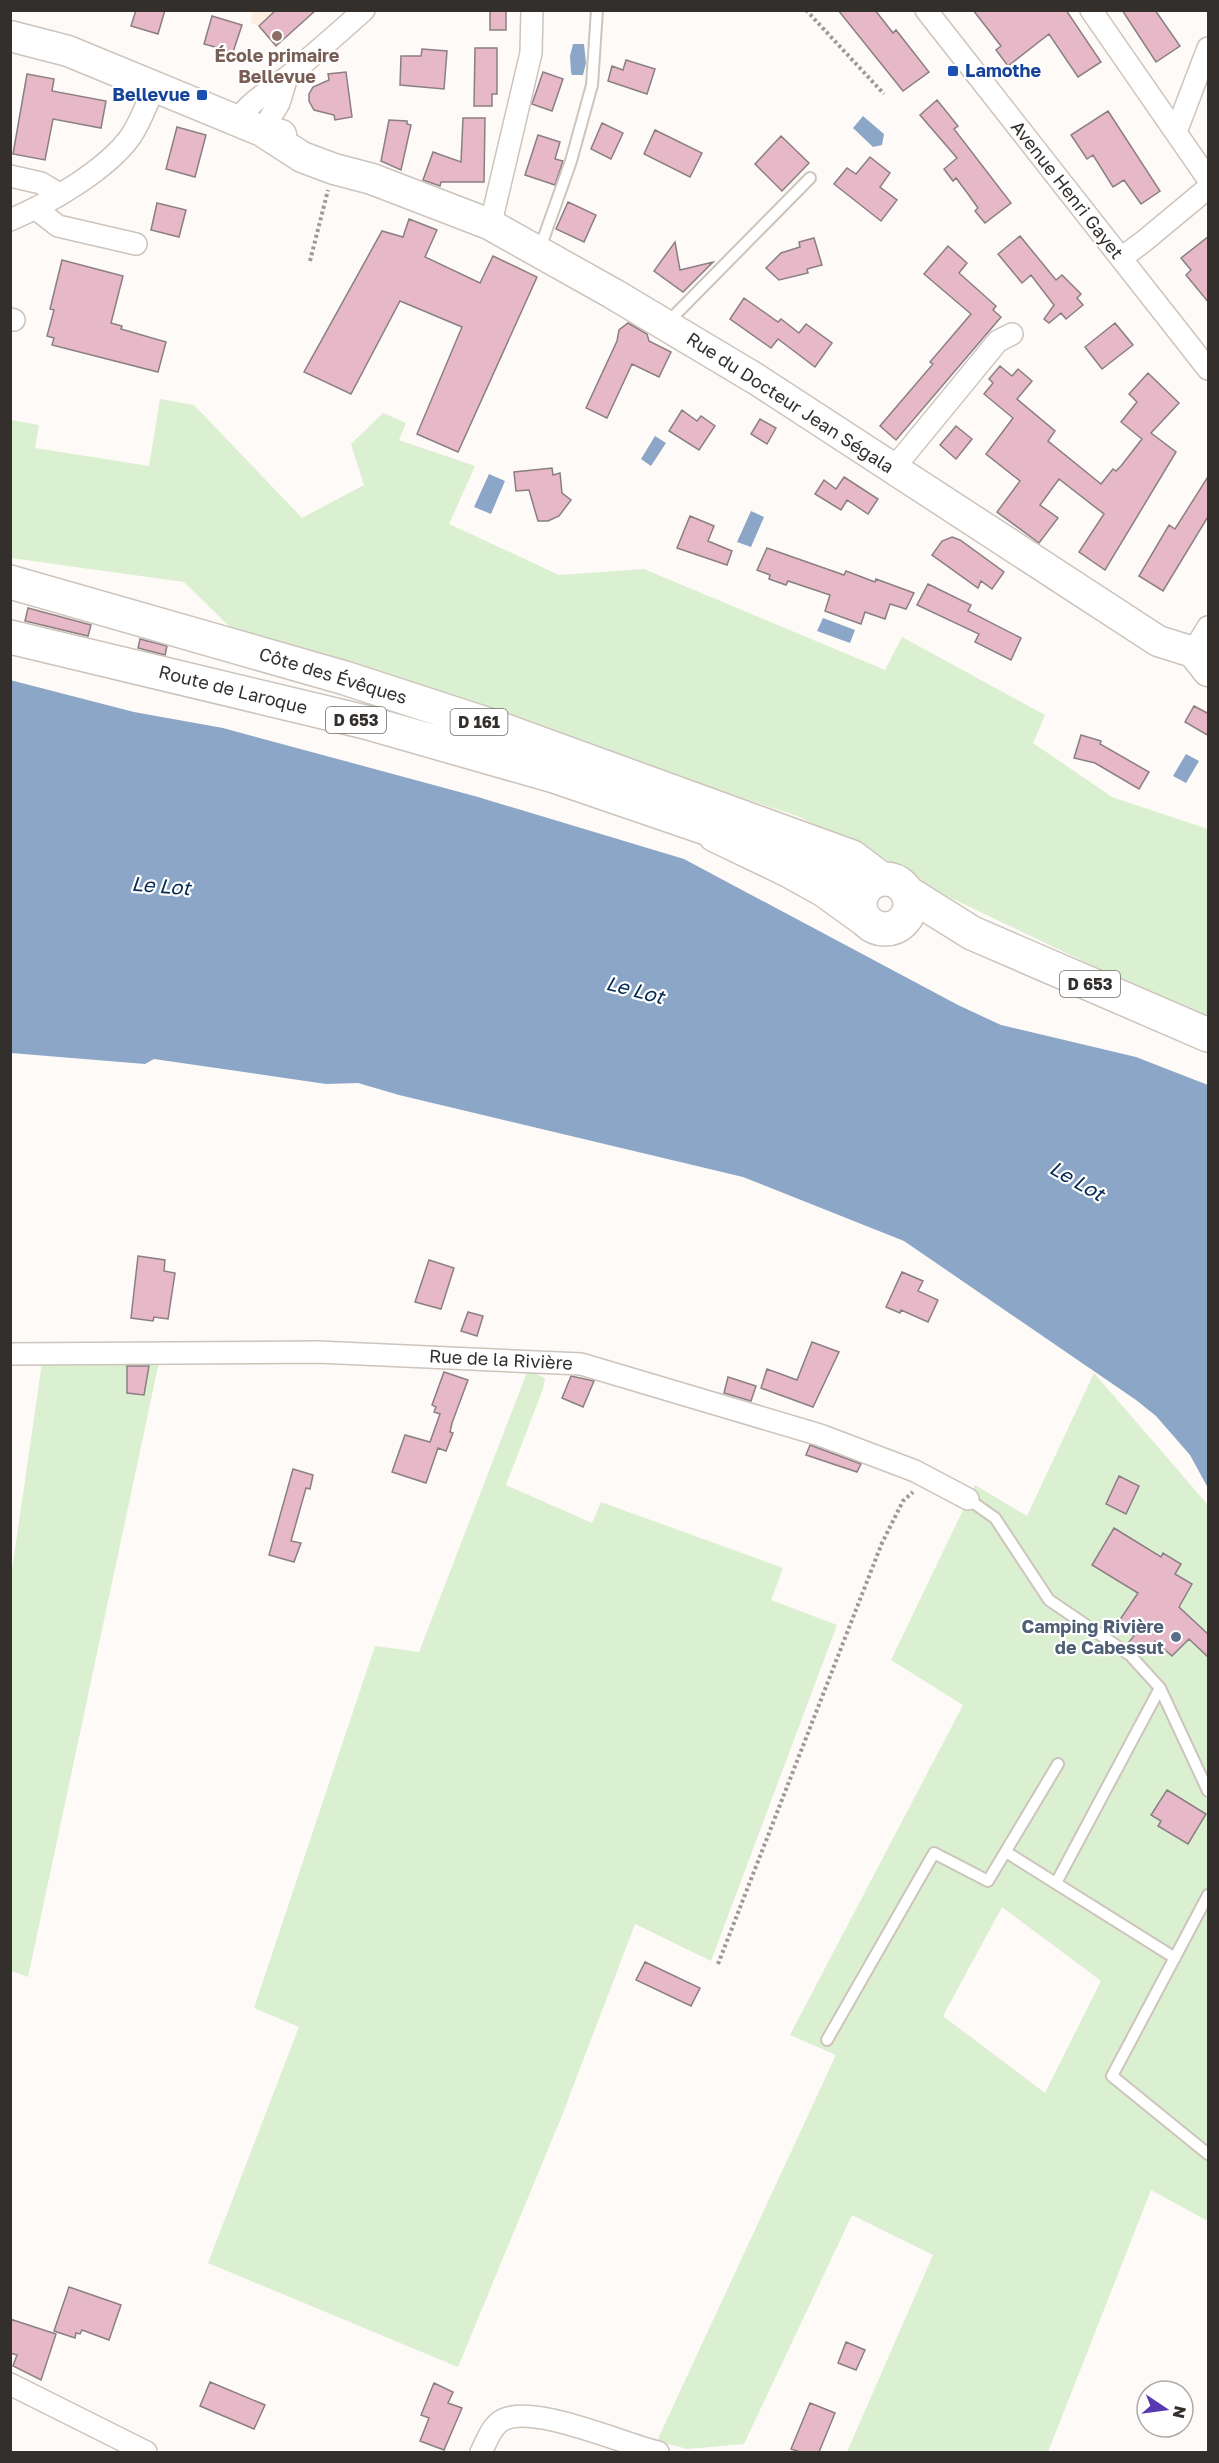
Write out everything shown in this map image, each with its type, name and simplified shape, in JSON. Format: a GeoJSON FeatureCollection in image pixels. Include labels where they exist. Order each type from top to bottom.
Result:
{"type":"FeatureCollection","features":[{"type":"Feature","properties":{"kind":"main road","name":"Côte des Évêques"},"geometry":{"type":"LineString","coordinates":[[10,582],[334,675],[489,725],[852,857],[885,901]]}},
{"type":"Feature","properties":{"kind":"main road","name":"Route de Laroque"},"geometry":{"type":"LineString","coordinates":[[10,637],[365,722],[554,776],[694,826],[784,853],[885,901]]}},
{"type":"Feature","properties":{"kind":"main road","name":"D 653"},"geometry":{"type":"LineString","coordinates":[[885,901],[930,923],[972,933],[1209,1035]]}},
{"type":"Feature","properties":{"kind":"street"},"geometry":{"type":"LineString","coordinates":[[250,126],[279,104],[287,77],[364,10]]}},
{"type":"Feature","properties":{"kind":"street"},"geometry":{"type":"LineString","coordinates":[[489,224],[531,53],[532,10]]}},
{"type":"Feature","properties":{"kind":"street","name":"Avenue Henri Gayet"},"geometry":{"type":"LineString","coordinates":[[926,10],[1209,369]]}},
{"type":"Feature","properties":{"kind":"street"},"geometry":{"type":"LineString","coordinates":[[1091,10],[1209,179]]}},
{"type":"Feature","properties":{"kind":"street","name":"Rue du Docteur Jean Ségala"},"geometry":{"type":"LineString","coordinates":[[10,36],[68,51],[250,126],[309,142],[372,179]]}},
{"type":"Feature","properties":{"kind":"street"},"geometry":{"type":"LineString","coordinates":[[1176,132],[1209,48]]}},
{"type":"Feature","properties":{"kind":"street"},"geometry":{"type":"LineString","coordinates":[[10,220],[36,209],[96,171],[130,137],[155,86]]}},
{"type":"Feature","properties":{"kind":"street","name":"Rue du Docteur Jean Ségala"},"geometry":{"type":"LineString","coordinates":[[250,126],[302,157],[334,169],[372,179],[489,224],[756,379],[1158,641],[1203,650]]}},
{"type":"Feature","properties":{"kind":"street"},"geometry":{"type":"LineString","coordinates":[[10,176],[41,183],[59,194]]}},
{"type":"Feature","properties":{"kind":"street"},"geometry":{"type":"LineString","coordinates":[[1120,258],[1143,243],[1209,188]]}},
{"type":"Feature","properties":{"kind":"street"},"geometry":{"type":"LineString","coordinates":[[36,209],[58,226],[136,244]]}},
{"type":"Feature","properties":{"kind":"street"},"geometry":{"type":"LineString","coordinates":[[893,469],[998,341],[1012,334]]}},
{"type":"Feature","properties":{"kind":"street","name":"Rue de la Rivière"},"geometry":{"type":"LineString","coordinates":[[10,1354],[318,1352],[581,1364],[818,1435],[915,1471],[968,1499]]}},
{"type":"Feature","properties":{"kind":"street"},"geometry":{"type":"LineString","coordinates":[[10,2384],[146,2452]]}},
{"type":"Feature","properties":{"kind":"street"},"geometry":{"type":"LineString","coordinates":[[481,2452],[498,2422],[509,2417],[526,2415],[558,2421],[634,2447],[658,2452]]}},
{"type":"Feature","properties":{"kind":"lane"},"geometry":{"type":"LineString","coordinates":[[539,252],[571,160],[592,86],[597,10]]}},
{"type":"Feature","properties":{"kind":"lane"},"geometry":{"type":"LineString","coordinates":[[666,325],[810,178]]}},
{"type":"Feature","properties":{"kind":"lane"},"geometry":{"type":"LineString","coordinates":[[968,1499],[995,1518],[1049,1600],[1130,1655],[1160,1688],[1209,1791]]}},
{"type":"Feature","properties":{"kind":"lane"},"geometry":{"type":"LineString","coordinates":[[1056,1883],[1160,1688]]}},
{"type":"Feature","properties":{"kind":"lane"},"geometry":{"type":"LineString","coordinates":[[827,2040],[934,1853],[988,1881],[1059,1764]]}},
{"type":"Feature","properties":{"kind":"lane"},"geometry":{"type":"LineString","coordinates":[[1006,1852],[1175,1958]]}},
{"type":"Feature","properties":{"kind":"lane"},"geometry":{"type":"LineString","coordinates":[[1209,1895],[1113,2076],[1209,2154]]}},
{"type":"Feature","properties":{"kind":"path"},"geometry":{"type":"LineString","coordinates":[[807,10],[884,94]]}},
{"type":"Feature","properties":{"kind":"path"},"geometry":{"type":"LineString","coordinates":[[310,261],[334,169]]}},
{"type":"Feature","properties":{"kind":"path"},"geometry":{"type":"LineString","coordinates":[[718,1964],[882,1543],[903,1501],[927,1477]]}},
{"type":"Feature","properties":{"kind":"shaded area","name":"École primaire Bellevue"},"geometry":{"type":"Polygon","coordinates":[[[253,11],[316,11],[276,46],[259,26],[250,23],[253,11]]]}},
{"type":"Feature","properties":{"kind":"green space"},"geometry":{"type":"Polygon","coordinates":[[[160,399],[194,405],[302,518],[364,485],[351,444],[383,413],[406,423],[399,440],[475,466],[449,524],[559,575],[644,569],[885,670],[902,637],[1045,715],[1033,743],[1112,797],[1208,829],[1208,1021],[922,884],[800,817],[513,721],[424,686],[233,630],[184,582],[11,558],[11,420],[39,425],[35,448],[149,466],[160,399]]]}},
{"type":"Feature","properties":{"kind":"green space"},"geometry":{"type":"Polygon","coordinates":[[[159,1362],[28,1977],[11,1971],[10,1584],[42,1363],[159,1362]]]}},
{"type":"Feature","properties":{"kind":"green space"},"geometry":{"type":"Polygon","coordinates":[[[528,1370],[545,1378],[543,1389],[506,1485],[592,1523],[601,1502],[783,1568],[771,1600],[837,1625],[711,1961],[635,1924],[563,2113],[458,2367],[208,2263],[299,2027],[254,2008],[375,1646],[419,1652],[528,1370]]]}},
{"type":"Feature","properties":{"kind":"green space"},"geometry":{"type":"Polygon","coordinates":[[[1094,1373],[1208,1505],[1208,2221],[1151,2190],[1048,2452],[847,2452],[933,2255],[852,2215],[744,2444],[687,2449],[657,2441],[836,2055],[790,2035],[963,1705],[891,1660],[975,1485],[1027,1516],[1094,1373]],[[1002,1907],[943,2016],[1045,2093],[1101,1981],[1002,1907]]]}},
{"type":"Feature","properties":{"kind":"water"},"geometry":{"type":"Polygon","coordinates":[[[573,44],[584,44],[586,63],[583,75],[572,75],[571,72],[570,56],[573,44]]]}},
{"type":"Feature","properties":{"kind":"water"},"geometry":{"type":"Polygon","coordinates":[[[863,116],[884,134],[882,145],[873,147],[853,128],[863,116]]]}},
{"type":"Feature","properties":{"kind":"water"},"geometry":{"type":"Polygon","coordinates":[[[655,436],[666,443],[651,466],[641,459],[655,436]]]}},
{"type":"Feature","properties":{"kind":"water"},"geometry":{"type":"Polygon","coordinates":[[[489,474],[505,481],[491,514],[474,507],[489,474]]]}},
{"type":"Feature","properties":{"kind":"water"},"geometry":{"type":"Polygon","coordinates":[[[751,511],[764,517],[751,547],[737,542],[751,511]]]}},
{"type":"Feature","properties":{"kind":"water"},"geometry":{"type":"Polygon","coordinates":[[[823,618],[855,630],[850,643],[817,631],[823,618]]]}},
{"type":"Feature","properties":{"kind":"water","name":"Le Lot"},"geometry":{"type":"Polygon","coordinates":[[[10,680],[134,712],[223,728],[478,797],[684,859],[958,1005],[1001,1025],[1136,1057],[1208,1085],[1208,1488],[1190,1455],[1156,1416],[904,1241],[743,1177],[399,1095],[358,1083],[326,1084],[154,1059],[145,1064],[11,1053],[10,680]]]}},
{"type":"Feature","properties":{"kind":"water"},"geometry":{"type":"Polygon","coordinates":[[[1186,754],[1199,761],[1186,783],[1173,776],[1186,754]]]}},
{"type":"Feature","properties":{"kind":"building"},"geometry":{"type":"Polygon","coordinates":[[[136,10],[165,10],[158,34],[131,26],[136,10]]]}},
{"type":"Feature","properties":{"kind":"building","name":"École primaire Bellevue"},"geometry":{"type":"Polygon","coordinates":[[[276,10],[316,10],[276,46],[259,26],[276,10]]]}},
{"type":"Feature","properties":{"kind":"building"},"geometry":{"type":"Polygon","coordinates":[[[490,10],[506,10],[506,30],[490,30],[490,10]]]}},
{"type":"Feature","properties":{"kind":"building"},"geometry":{"type":"Polygon","coordinates":[[[838,10],[875,10],[893,33],[896,30],[929,72],[903,91],[838,10]]]}},
{"type":"Feature","properties":{"kind":"building"},"geometry":{"type":"Polygon","coordinates":[[[973,10],[1066,10],[1101,62],[1078,77],[1049,34],[1008,66],[996,50],[1001,46],[973,10]]]}},
{"type":"Feature","properties":{"kind":"building"},"geometry":{"type":"Polygon","coordinates":[[[1122,10],[1155,10],[1180,46],[1156,62],[1122,10]]]}},
{"type":"Feature","properties":{"kind":"building"},"geometry":{"type":"Polygon","coordinates":[[[212,16],[242,25],[233,52],[204,44],[212,16]]]}},
{"type":"Feature","properties":{"kind":"building"},"geometry":{"type":"Polygon","coordinates":[[[475,48],[497,48],[497,94],[492,94],[492,106],[474,106],[475,48]]]}},
{"type":"Feature","properties":{"kind":"building"},"geometry":{"type":"Polygon","coordinates":[[[422,49],[447,51],[444,89],[400,85],[401,56],[421,56],[422,49]]]}},
{"type":"Feature","properties":{"kind":"building"},"geometry":{"type":"Polygon","coordinates":[[[626,60],[655,69],[647,94],[608,81],[612,66],[623,70],[626,60]]]}},
{"type":"Feature","properties":{"kind":"building"},"geometry":{"type":"Polygon","coordinates":[[[346,72],[352,117],[335,120],[334,115],[314,110],[309,101],[309,94],[313,87],[329,80],[328,74],[346,72]]]}},
{"type":"Feature","properties":{"kind":"building"},"geometry":{"type":"Polygon","coordinates":[[[543,72],[563,79],[552,111],[532,104],[543,72]]]}},
{"type":"Feature","properties":{"kind":"building"},"geometry":{"type":"Polygon","coordinates":[[[27,74],[54,79],[52,91],[106,101],[101,128],[53,119],[45,160],[13,154],[27,74]]]}},
{"type":"Feature","properties":{"kind":"building"},"geometry":{"type":"Polygon","coordinates":[[[937,100],[958,126],[954,129],[1011,203],[985,223],[975,211],[978,208],[956,178],[953,181],[944,169],[957,158],[920,115],[937,100]]]}},
{"type":"Feature","properties":{"kind":"building"},"geometry":{"type":"Polygon","coordinates":[[[1108,111],[1160,191],[1141,204],[1124,180],[1113,187],[1093,155],[1087,159],[1071,135],[1108,111]]]}},
{"type":"Feature","properties":{"kind":"building"},"geometry":{"type":"Polygon","coordinates":[[[463,118],[485,118],[484,182],[441,182],[440,186],[423,180],[433,152],[461,162],[463,118]]]}},
{"type":"Feature","properties":{"kind":"building"},"geometry":{"type":"Polygon","coordinates":[[[389,120],[407,121],[407,124],[411,125],[401,170],[381,161],[389,120]]]}},
{"type":"Feature","properties":{"kind":"building"},"geometry":{"type":"Polygon","coordinates":[[[602,123],[623,133],[611,159],[591,149],[602,123]]]}},
{"type":"Feature","properties":{"kind":"building"},"geometry":{"type":"Polygon","coordinates":[[[177,127],[206,135],[195,177],[166,169],[177,127]]]}},
{"type":"Feature","properties":{"kind":"building"},"geometry":{"type":"Polygon","coordinates":[[[655,130],[702,153],[690,177],[644,154],[655,130]]]}},
{"type":"Feature","properties":{"kind":"building"},"geometry":{"type":"Polygon","coordinates":[[[538,135],[560,142],[555,159],[563,161],[555,185],[525,175],[538,135]]]}},
{"type":"Feature","properties":{"kind":"building"},"geometry":{"type":"Polygon","coordinates":[[[781,136],[809,163],[782,191],[755,164],[781,136]]]}},
{"type":"Feature","properties":{"kind":"building"},"geometry":{"type":"Polygon","coordinates":[[[870,157],[890,173],[880,187],[897,200],[881,221],[834,184],[847,168],[856,174],[870,157]]]}},
{"type":"Feature","properties":{"kind":"building"},"geometry":{"type":"Polygon","coordinates":[[[568,202],[596,215],[584,242],[556,229],[568,202]]]}},
{"type":"Feature","properties":{"kind":"building"},"geometry":{"type":"Polygon","coordinates":[[[157,203],[186,210],[179,237],[151,230],[157,203]]]}},
{"type":"Feature","properties":{"kind":"building"},"geometry":{"type":"Polygon","coordinates":[[[409,219],[437,230],[425,257],[480,283],[493,256],[537,277],[458,452],[417,434],[462,327],[400,301],[351,394],[304,372],[382,231],[403,237],[409,219]]]}},
{"type":"Feature","properties":{"kind":"building"},"geometry":{"type":"Polygon","coordinates":[[[1020,236],[1056,280],[1062,275],[1081,294],[1077,298],[1083,305],[1066,319],[1061,313],[1049,323],[1044,319],[1054,305],[1031,275],[1022,283],[998,254],[1020,236]]]}},
{"type":"Feature","properties":{"kind":"building"},"geometry":{"type":"Polygon","coordinates":[[[1209,236],[1209,303],[1186,275],[1191,270],[1181,258],[1209,236]]]}},
{"type":"Feature","properties":{"kind":"building"},"geometry":{"type":"Polygon","coordinates":[[[814,238],[822,265],[807,269],[808,273],[779,280],[766,268],[781,253],[800,247],[799,242],[814,238]]]}},
{"type":"Feature","properties":{"kind":"building"},"geometry":{"type":"Polygon","coordinates":[[[675,242],[680,270],[713,262],[683,292],[654,271],[675,242]]]}},
{"type":"Feature","properties":{"kind":"building"},"geometry":{"type":"Polygon","coordinates":[[[948,246],[967,263],[959,273],[996,306],[993,310],[1001,317],[896,440],[880,426],[933,364],[930,362],[971,314],[924,274],[948,246]]]}},
{"type":"Feature","properties":{"kind":"building"},"geometry":{"type":"Polygon","coordinates":[[[62,260],[123,276],[111,323],[122,326],[121,329],[166,342],[158,372],[52,345],[54,338],[47,336],[54,310],[50,309],[62,260]]]}},
{"type":"Feature","properties":{"kind":"building"},"geometry":{"type":"Polygon","coordinates":[[[744,298],[778,322],[781,319],[799,333],[806,324],[832,343],[815,367],[778,339],[771,348],[730,319],[744,298]]]}},
{"type":"Feature","properties":{"kind":"building"},"geometry":{"type":"Polygon","coordinates":[[[628,323],[647,334],[649,341],[671,352],[659,377],[632,364],[607,418],[586,408],[617,341],[619,330],[628,323]]]}},
{"type":"Feature","properties":{"kind":"building"},"geometry":{"type":"Polygon","coordinates":[[[1115,323],[1133,345],[1102,369],[1085,347],[1115,323]]]}},
{"type":"Feature","properties":{"kind":"building"},"geometry":{"type":"Polygon","coordinates":[[[1000,366],[1012,376],[1018,369],[1032,381],[1017,399],[1055,431],[1048,441],[1101,484],[1113,469],[1116,471],[1121,466],[1142,439],[1121,422],[1137,402],[1129,394],[1148,373],[1179,403],[1151,433],[1176,452],[1105,570],[1079,552],[1104,514],[1059,479],[1040,505],[1058,518],[1039,543],[997,512],[1020,481],[986,454],[1013,418],[984,394],[993,383],[989,379],[1000,366]]]}},
{"type":"Feature","properties":{"kind":"building"},"geometry":{"type":"Polygon","coordinates":[[[682,410],[697,421],[701,416],[715,426],[699,450],[669,431],[682,410]]]}},
{"type":"Feature","properties":{"kind":"building"},"geometry":{"type":"Polygon","coordinates":[[[760,419],[776,428],[767,444],[751,434],[760,419]]]}},
{"type":"Feature","properties":{"kind":"building"},"geometry":{"type":"Polygon","coordinates":[[[956,426],[972,439],[956,459],[940,445],[956,426]]]}},
{"type":"Feature","properties":{"kind":"building"},"geometry":{"type":"Polygon","coordinates":[[[552,468],[553,475],[560,473],[562,493],[571,500],[559,516],[548,521],[538,521],[529,490],[516,491],[514,472],[552,468]]]}},
{"type":"Feature","properties":{"kind":"building"},"geometry":{"type":"Polygon","coordinates":[[[1209,475],[1209,515],[1163,591],[1139,576],[1169,525],[1175,529],[1209,475]]]}},
{"type":"Feature","properties":{"kind":"building"},"geometry":{"type":"Polygon","coordinates":[[[844,477],[878,499],[868,514],[847,500],[841,510],[815,494],[824,480],[836,489],[844,477]]]}},
{"type":"Feature","properties":{"kind":"building"},"geometry":{"type":"Polygon","coordinates":[[[690,516],[714,526],[708,541],[732,551],[727,565],[677,548],[690,516]]]}},
{"type":"Feature","properties":{"kind":"building"},"geometry":{"type":"Polygon","coordinates":[[[952,537],[960,540],[1004,572],[992,589],[981,581],[978,588],[932,555],[942,541],[952,537]]]}},
{"type":"Feature","properties":{"kind":"building"},"geometry":{"type":"Polygon","coordinates":[[[767,548],[844,575],[846,571],[914,593],[906,609],[890,604],[885,619],[865,612],[861,624],[825,611],[830,595],[788,581],[786,585],[769,579],[770,575],[757,570],[767,548]]]}},
{"type":"Feature","properties":{"kind":"building"},"geometry":{"type":"Polygon","coordinates":[[[928,584],[971,605],[968,611],[1021,638],[1011,660],[975,642],[979,634],[917,605],[928,584]]]}},
{"type":"Feature","properties":{"kind":"building"},"geometry":{"type":"Polygon","coordinates":[[[28,608],[91,625],[88,636],[25,621],[28,608]]]}},
{"type":"Feature","properties":{"kind":"building"},"geometry":{"type":"Polygon","coordinates":[[[140,639],[167,646],[165,655],[138,648],[140,639]]]}},
{"type":"Feature","properties":{"kind":"building"},"geometry":{"type":"Polygon","coordinates":[[[1194,706],[1209,714],[1209,736],[1185,722],[1194,706]]]}},
{"type":"Feature","properties":{"kind":"building"},"geometry":{"type":"Polygon","coordinates":[[[1081,735],[1101,741],[1100,744],[1149,772],[1139,789],[1095,763],[1074,758],[1081,735]]]}},
{"type":"Feature","properties":{"kind":"building"},"geometry":{"type":"Polygon","coordinates":[[[138,1256],[165,1260],[164,1271],[175,1273],[168,1319],[154,1317],[153,1321],[131,1318],[138,1256]]]}},
{"type":"Feature","properties":{"kind":"building"},"geometry":{"type":"Polygon","coordinates":[[[429,1260],[454,1268],[441,1309],[415,1302],[429,1260]]]}},
{"type":"Feature","properties":{"kind":"building"},"geometry":{"type":"Polygon","coordinates":[[[902,1272],[923,1281],[918,1291],[938,1300],[928,1322],[901,1310],[900,1313],[886,1307],[902,1272]]]}},
{"type":"Feature","properties":{"kind":"building"},"geometry":{"type":"Polygon","coordinates":[[[468,1312],[483,1316],[477,1336],[461,1331],[468,1312]]]}},
{"type":"Feature","properties":{"kind":"building"},"geometry":{"type":"Polygon","coordinates":[[[812,1342],[839,1352],[813,1407],[761,1388],[767,1369],[797,1380],[812,1342]]]}},
{"type":"Feature","properties":{"kind":"building"},"geometry":{"type":"Polygon","coordinates":[[[127,1366],[149,1366],[144,1395],[127,1393],[127,1366]]]}},
{"type":"Feature","properties":{"kind":"building"},"geometry":{"type":"Polygon","coordinates":[[[444,1372],[468,1380],[452,1423],[450,1432],[453,1433],[446,1451],[438,1448],[426,1483],[392,1472],[405,1435],[430,1442],[440,1414],[434,1412],[436,1407],[432,1405],[444,1372]]]}},
{"type":"Feature","properties":{"kind":"building"},"geometry":{"type":"Polygon","coordinates":[[[571,1376],[594,1381],[583,1407],[562,1398],[571,1376]]]}},
{"type":"Feature","properties":{"kind":"building"},"geometry":{"type":"Polygon","coordinates":[[[728,1377],[756,1386],[751,1401],[724,1393],[728,1377]]]}},
{"type":"Feature","properties":{"kind":"building"},"geometry":{"type":"Polygon","coordinates":[[[810,1445],[861,1464],[857,1472],[806,1455],[810,1445]]]}},
{"type":"Feature","properties":{"kind":"building"},"geometry":{"type":"Polygon","coordinates":[[[293,1469],[313,1475],[310,1489],[306,1488],[291,1541],[301,1543],[294,1562],[269,1555],[293,1469]]]}},
{"type":"Feature","properties":{"kind":"building"},"geometry":{"type":"Polygon","coordinates":[[[1119,1476],[1139,1486],[1126,1514],[1106,1504],[1119,1476]]]}},
{"type":"Feature","properties":{"kind":"building"},"geometry":{"type":"Polygon","coordinates":[[[1114,1528],[1161,1557],[1163,1553],[1181,1564],[1175,1574],[1192,1584],[1179,1607],[1209,1635],[1209,1658],[1189,1639],[1172,1656],[1155,1641],[1146,1654],[1129,1642],[1134,1636],[1117,1624],[1138,1593],[1092,1565],[1114,1528]]]}},
{"type":"Feature","properties":{"kind":"building"},"geometry":{"type":"Polygon","coordinates":[[[1167,1790],[1206,1814],[1188,1844],[1158,1826],[1161,1821],[1151,1815],[1167,1790]]]}},
{"type":"Feature","properties":{"kind":"building"},"geometry":{"type":"Polygon","coordinates":[[[645,1962],[700,1988],[691,2006],[636,1980],[645,1962]]]}},
{"type":"Feature","properties":{"kind":"building"},"geometry":{"type":"Polygon","coordinates":[[[69,2287],[121,2305],[109,2340],[82,2330],[80,2334],[76,2333],[75,2338],[54,2331],[69,2287]]]}},
{"type":"Feature","properties":{"kind":"building"},"geometry":{"type":"Polygon","coordinates":[[[10,2319],[56,2334],[41,2380],[13,2366],[17,2355],[10,2353],[10,2319]]]}},
{"type":"Feature","properties":{"kind":"building"},"geometry":{"type":"Polygon","coordinates":[[[846,2342],[865,2350],[856,2370],[838,2363],[846,2342]]]}},
{"type":"Feature","properties":{"kind":"building"},"geometry":{"type":"Polygon","coordinates":[[[210,2382],[265,2405],[254,2429],[200,2406],[210,2382]]]}},
{"type":"Feature","properties":{"kind":"building"},"geometry":{"type":"Polygon","coordinates":[[[434,2383],[453,2392],[448,2403],[462,2408],[444,2450],[420,2441],[429,2418],[421,2415],[434,2383]]]}},
{"type":"Feature","properties":{"kind":"building"},"geometry":{"type":"Polygon","coordinates":[[[810,2403],[835,2413],[819,2452],[800,2452],[791,2449],[810,2403]]]}},
{"type":"Feature","properties":{"kind":"place","name":"École primaire Bellevue"},"geometry":{"type":"Point","coordinates":[277,36]}},
{"type":"Feature","properties":{"kind":"place","name":"Lamothe"},"geometry":{"type":"Point","coordinates":[953,71]}},
{"type":"Feature","properties":{"kind":"place","name":"Bellevue"},"geometry":{"type":"Point","coordinates":[202,95]}},
{"type":"Feature","properties":{"kind":"place","name":"Camping Rivière de Cabessut"},"geometry":{"type":"Point","coordinates":[1176,1637]}}]}
